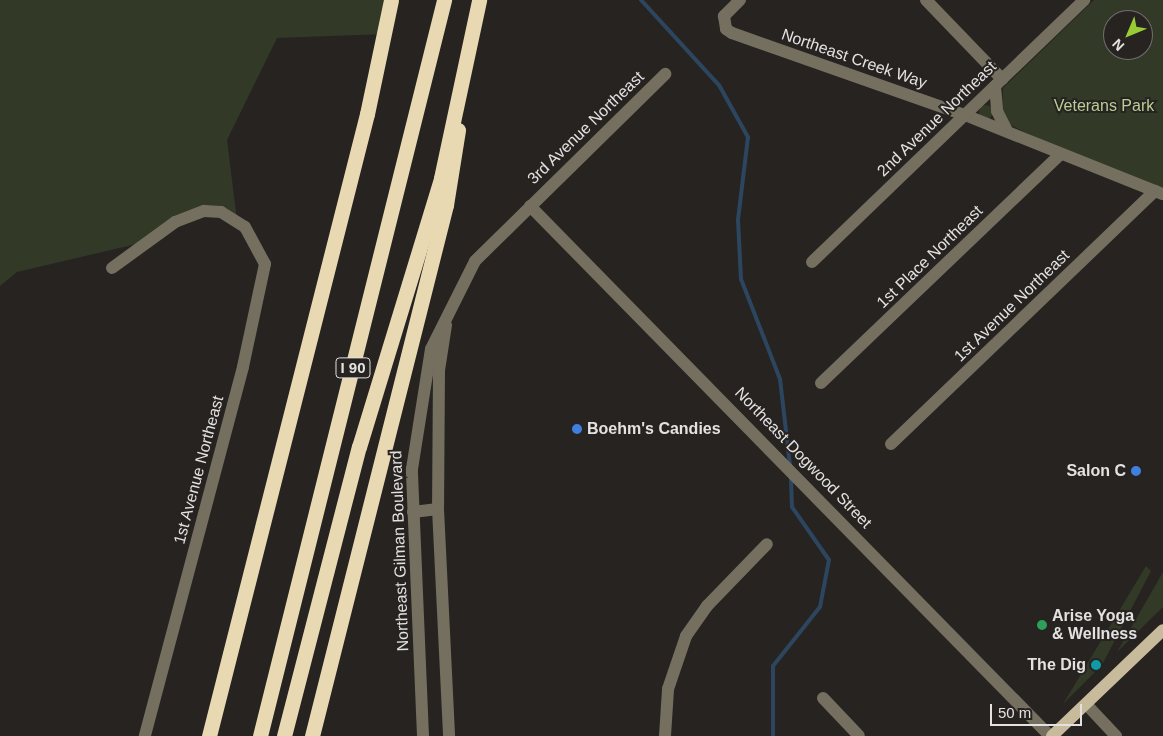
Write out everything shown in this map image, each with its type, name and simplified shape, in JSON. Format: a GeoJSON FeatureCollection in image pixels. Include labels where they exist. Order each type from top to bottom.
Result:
{"type":"FeatureCollection","features":[{"type":"Feature","properties":{"kind":"highway"},"geometry":{"type":"LineString","coordinates":[[386,0],[386,34]]}},
{"type":"Feature","properties":{"kind":"highway"},"geometry":{"type":"LineString","coordinates":[[208,736],[386,34],[391,0]]}},
{"type":"Feature","properties":{"kind":"highway","name":"I 90"},"geometry":{"type":"LineString","coordinates":[[260,736],[444,0]]}},
{"type":"Feature","properties":{"kind":"highway"},"geometry":{"type":"LineString","coordinates":[[312,736],[446,206],[472,0]]}},
{"type":"Feature","properties":{"kind":"highway"},"geometry":{"type":"LineString","coordinates":[[284,736],[359,447],[441,178],[479,0]]}},
{"type":"Feature","properties":{"kind":"main road"},"geometry":{"type":"LineString","coordinates":[[1051,736],[1163,630]]}},
{"type":"Feature","properties":{"kind":"street","name":"Northeast Creek Way"},"geometry":{"type":"LineString","coordinates":[[740,0],[723,22],[732,33],[965,115],[1159,193]]}},
{"type":"Feature","properties":{"kind":"street"},"geometry":{"type":"LineString","coordinates":[[926,0],[998,82],[997,111],[1008,132]]}},
{"type":"Feature","properties":{"kind":"street","name":"2nd Avenue Northeast"},"geometry":{"type":"LineString","coordinates":[[812,262],[1084,0]]}},
{"type":"Feature","properties":{"kind":"street","name":"3rd Avenue Northeast"},"geometry":{"type":"LineString","coordinates":[[530,206],[664,74]]}},
{"type":"Feature","properties":{"kind":"street","name":"1st Place Northeast"},"geometry":{"type":"LineString","coordinates":[[821,383],[1061,154]]}},
{"type":"Feature","properties":{"kind":"street","name":"1st Avenue Northeast"},"geometry":{"type":"LineString","coordinates":[[891,444],[1159,193]]}},
{"type":"Feature","properties":{"kind":"street","name":"Northeast Gilman Boulevard"},"geometry":{"type":"LineString","coordinates":[[423,736],[413,512],[419,405],[431,349],[448,310],[475,262],[530,206]]}},
{"type":"Feature","properties":{"kind":"street","name":"Northeast Dogwood Street"},"geometry":{"type":"LineString","coordinates":[[530,206],[773,451],[1051,736]]}},
{"type":"Feature","properties":{"kind":"street","name":"1st Avenue Northeast"},"geometry":{"type":"LineString","coordinates":[[112,268],[192,213],[221,212],[237,220],[262,252],[264,276],[145,736]]}},
{"type":"Feature","properties":{"kind":"street","name":"Northeast Gilman Boulevard"},"geometry":{"type":"LineString","coordinates":[[448,310],[439,370],[438,509],[449,736]]}},
{"type":"Feature","properties":{"kind":"street"},"geometry":{"type":"LineString","coordinates":[[413,512],[438,509]]}},
{"type":"Feature","properties":{"kind":"street"},"geometry":{"type":"LineString","coordinates":[[665,736],[668,689],[686,636],[707,606],[767,544]]}},
{"type":"Feature","properties":{"kind":"street"},"geometry":{"type":"LineString","coordinates":[[823,698],[858,736]]}},
{"type":"Feature","properties":{"kind":"street"},"geometry":{"type":"LineString","coordinates":[[1086,704],[1104,731],[1116,736]]}},
{"type":"Feature","properties":{"kind":"green space"},"geometry":{"type":"Polygon","coordinates":[[[0,0],[386,0],[386,34],[277,38],[227,140],[237,220],[204,211],[145,242],[17,272],[0,286],[0,0]]]}},
{"type":"Feature","properties":{"kind":"green space","name":"Veterans Park"},"geometry":{"type":"Polygon","coordinates":[[[1094,0],[1163,0],[1163,190],[1082,159],[1012,126],[1002,116],[1003,88],[1094,0]]]}},
{"type":"Feature","properties":{"kind":"green space"},"geometry":{"type":"Polygon","coordinates":[[[986,105],[991,107],[993,112],[991,117],[986,119],[981,117],[979,112],[981,107],[986,105]]]}},
{"type":"Feature","properties":{"kind":"green space"},"geometry":{"type":"Polygon","coordinates":[[[1146,566],[1151,571],[1102,665],[1063,704],[1146,566]]]}},
{"type":"Feature","properties":{"kind":"green space"},"geometry":{"type":"Polygon","coordinates":[[[1163,572],[1163,607],[1117,652],[1163,572]]]}},
{"type":"Feature","properties":{"kind":"waterway"},"geometry":{"type":"LineString","coordinates":[[641,0],[719,85],[748,137],[738,220],[741,279],[780,379],[790,466]]}},
{"type":"Feature","properties":{"kind":"waterway"},"geometry":{"type":"LineString","coordinates":[[773,736],[773,666],[820,607],[829,560],[792,507],[791,476]]}},
{"type":"Feature","properties":{"kind":"place","name":"Boehm's Candies"},"geometry":{"type":"Point","coordinates":[577,429]}},
{"type":"Feature","properties":{"kind":"place","name":"Salon C"},"geometry":{"type":"Point","coordinates":[1136,471]}},
{"type":"Feature","properties":{"kind":"place","name":"Arise Yoga & Wellness"},"geometry":{"type":"Point","coordinates":[1042,625]}},
{"type":"Feature","properties":{"kind":"place","name":"The Dig"},"geometry":{"type":"Point","coordinates":[1096,665]}}]}
